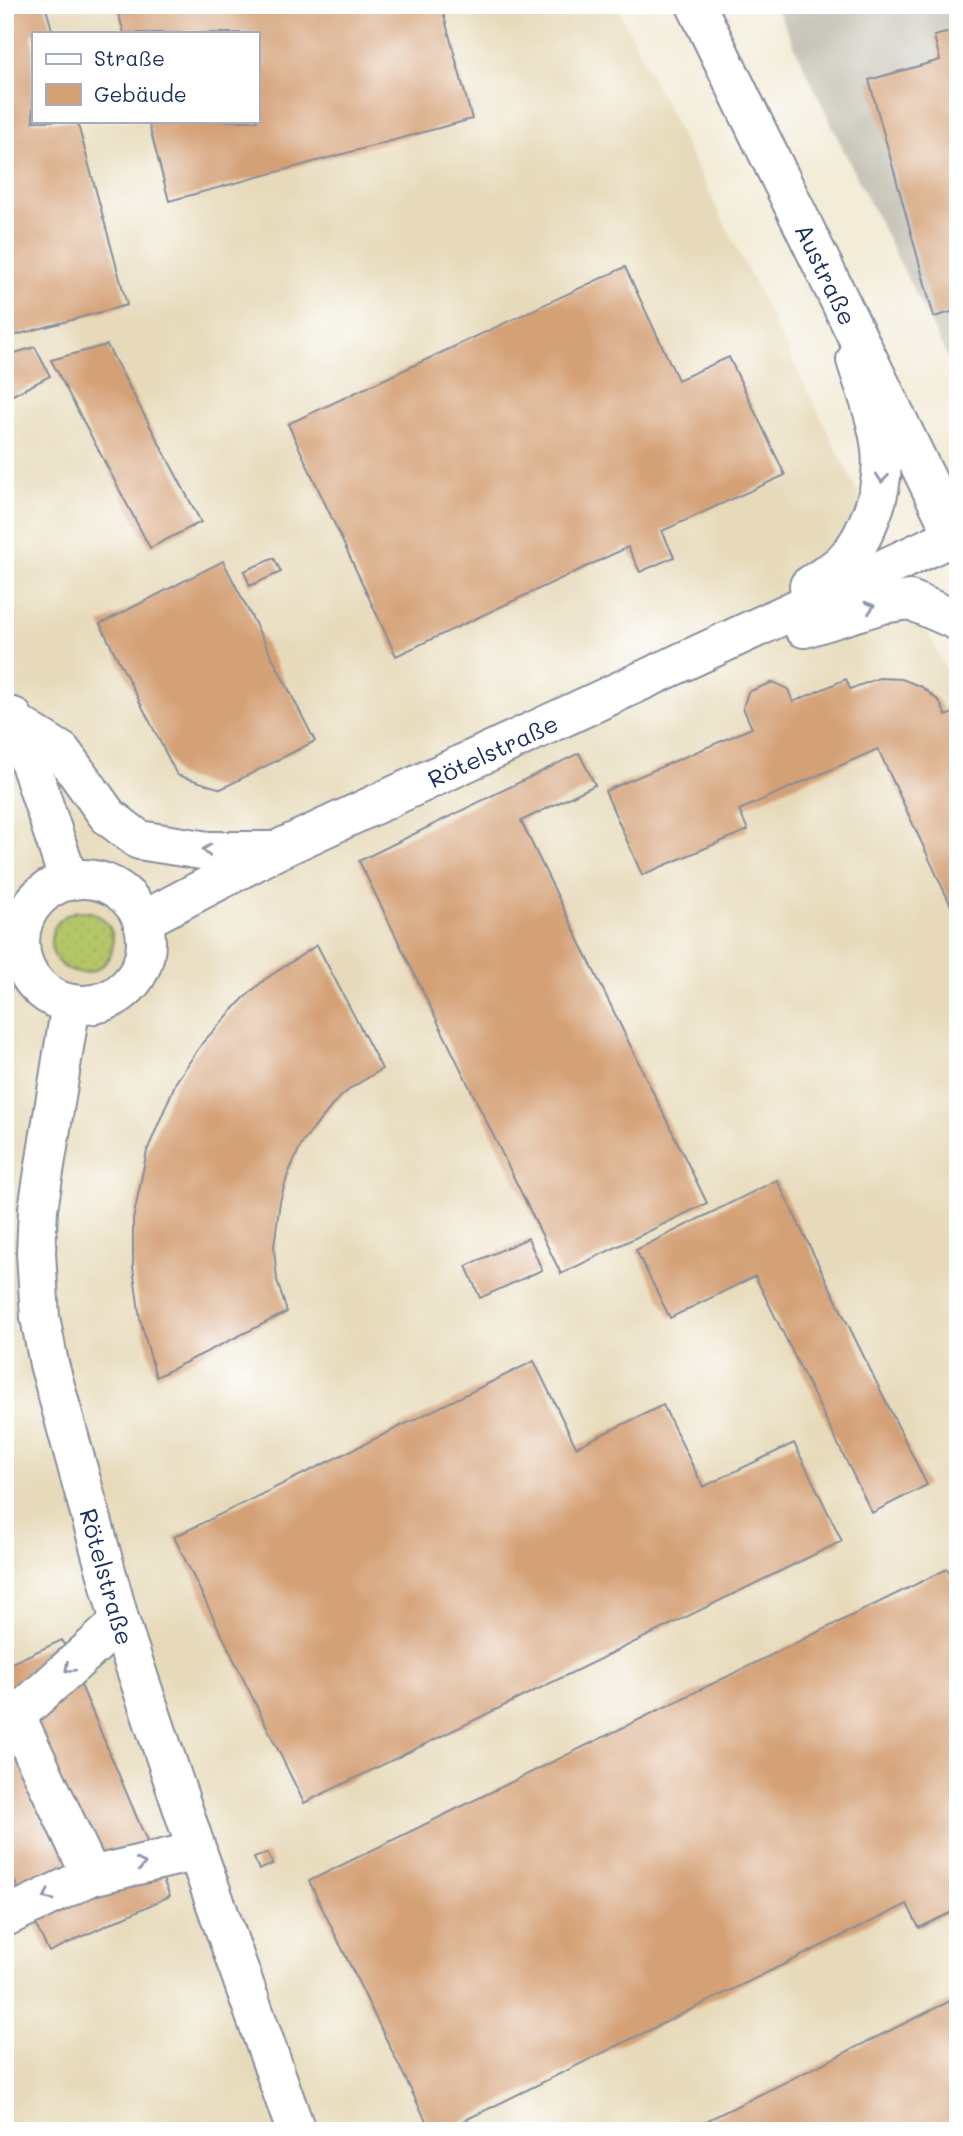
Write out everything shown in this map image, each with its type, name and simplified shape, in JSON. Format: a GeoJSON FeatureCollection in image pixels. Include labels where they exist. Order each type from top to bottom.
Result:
{"type":"FeatureCollection","features":[{"type":"Feature","properties":{"kind":"street","name":"Austraße"},"geometry":{"type":"LineString","coordinates":[[696,5],[956,538]]}},
{"type":"Feature","properties":{"kind":"street","name":"Rötelstraße"},"geometry":{"type":"LineString","coordinates":[[719,645],[843,563],[862,541],[880,494],[883,462],[880,436],[835,294]]}},
{"type":"Feature","properties":{"kind":"street","name":"Rötelstraße"},"geometry":{"type":"LineString","coordinates":[[142,921],[275,851],[956,538]]}},
{"type":"Feature","properties":{"kind":"street","name":"Rötelstraße"},"geometry":{"type":"LineString","coordinates":[[719,645],[808,627],[882,604],[901,601],[911,600],[958,621]]}},
{"type":"Feature","properties":{"kind":"street","name":"Rötelstraße"},"geometry":{"type":"LineString","coordinates":[[11,716],[62,752],[107,816],[139,840],[208,851],[275,851]]}},
{"type":"Feature","properties":{"kind":"street"},"geometry":{"type":"LineString","coordinates":[[11,716],[69,881]]}},
{"type":"Feature","properties":{"kind":"street"},"geometry":{"type":"LineString","coordinates":[[69,881],[96,882],[121,892],[134,905],[142,921],[146,939],[144,959],[136,976],[124,990],[107,1000],[89,1005],[71,1004],[43,992],[25,968],[20,934],[25,916],[36,900],[51,888],[69,881]]}},
{"type":"Feature","properties":{"kind":"street","name":"Rötelstraße"},"geometry":{"type":"LineString","coordinates":[[71,1004],[38,1209],[36,1252],[40,1317],[60,1407],[120,1622],[296,2131]]}},
{"type":"Feature","properties":{"kind":"street"},"geometry":{"type":"LineString","coordinates":[[91,1876],[16,1716],[120,1622]]}},
{"type":"Feature","properties":{"kind":"street"},"geometry":{"type":"LineString","coordinates":[[5,1917],[91,1876],[197,1851]]}},
{"type":"Feature","properties":{"kind":"shaded area"},"geometry":{"type":"Polygon","coordinates":[[[5,5],[616,5],[958,694],[958,2131],[5,2131],[5,5]]]}},
{"type":"Feature","properties":{"kind":"shaded area"},"geometry":{"type":"Polygon","coordinates":[[[775,5],[958,5],[958,378],[853,170],[775,5]]]}},
{"type":"Feature","properties":{"kind":"green space"},"geometry":{"type":"Polygon","coordinates":[[[76,911],[88,911],[104,920],[111,930],[111,954],[104,964],[88,973],[76,973],[65,968],[56,959],[51,948],[51,936],[56,925],[65,916],[76,911]]]}},
{"type":"Feature","properties":{"kind":"building"},"geometry":{"type":"Polygon","coordinates":[[[5,5],[45,5],[53,32],[32,32],[32,122],[77,122],[127,305],[5,338],[5,5]]]}},
{"type":"Feature","properties":{"kind":"building"},"geometry":{"type":"Polygon","coordinates":[[[116,5],[441,5],[472,119],[169,201],[148,122],[259,122],[259,32],[124,32],[116,5]]]}},
{"type":"Feature","properties":{"kind":"building"},"geometry":{"type":"Polygon","coordinates":[[[958,30],[958,263],[954,264],[958,280],[958,310],[934,317],[869,80],[940,60],[934,36],[958,30]]]}},
{"type":"Feature","properties":{"kind":"building"},"geometry":{"type":"Polygon","coordinates":[[[625,267],[678,380],[729,357],[785,475],[662,531],[674,557],[640,572],[628,547],[396,656],[288,424],[625,267]]]}},
{"type":"Feature","properties":{"kind":"building"},"geometry":{"type":"Polygon","coordinates":[[[107,345],[201,522],[150,548],[51,360],[107,345]]]}},
{"type":"Feature","properties":{"kind":"building"},"geometry":{"type":"Polygon","coordinates":[[[35,347],[50,376],[5,399],[5,356],[35,347]]]}},
{"type":"Feature","properties":{"kind":"building"},"geometry":{"type":"Polygon","coordinates":[[[274,558],[281,572],[250,586],[244,571],[274,558]]]}},
{"type":"Feature","properties":{"kind":"building"},"geometry":{"type":"Polygon","coordinates":[[[223,561],[315,741],[221,789],[177,775],[100,624],[223,561]]]}},
{"type":"Feature","properties":{"kind":"building"},"geometry":{"type":"Polygon","coordinates":[[[879,678],[902,679],[922,687],[939,701],[946,716],[958,711],[958,905],[952,908],[878,749],[739,810],[748,830],[642,875],[605,791],[752,728],[743,708],[748,692],[773,682],[788,689],[793,702],[846,679],[850,689],[879,678]]]}},
{"type":"Feature","properties":{"kind":"building"},"geometry":{"type":"Polygon","coordinates":[[[579,753],[595,785],[521,821],[707,1203],[561,1274],[359,861],[579,753]]]}},
{"type":"Feature","properties":{"kind":"building"},"geometry":{"type":"Polygon","coordinates":[[[317,945],[382,1069],[351,1088],[335,1102],[302,1143],[288,1174],[280,1201],[274,1247],[277,1280],[287,1312],[156,1377],[140,1319],[133,1267],[133,1220],[147,1151],[176,1082],[203,1042],[264,980],[317,945]]]}},
{"type":"Feature","properties":{"kind":"building"},"geometry":{"type":"Polygon","coordinates":[[[777,1180],[927,1485],[872,1513],[755,1276],[670,1318],[636,1250],[777,1180]]]}},
{"type":"Feature","properties":{"kind":"building"},"geometry":{"type":"Polygon","coordinates":[[[528,1238],[542,1270],[480,1298],[466,1266],[528,1238]]]}},
{"type":"Feature","properties":{"kind":"building"},"geometry":{"type":"Polygon","coordinates":[[[534,1361],[576,1447],[663,1405],[703,1487],[794,1443],[842,1541],[304,1803],[174,1537],[534,1361]]]}},
{"type":"Feature","properties":{"kind":"building"},"geometry":{"type":"Polygon","coordinates":[[[947,1569],[958,1590],[958,1909],[919,1928],[907,1904],[443,2131],[431,2131],[309,1881],[947,1569]]]}},
{"type":"Feature","properties":{"kind":"building"},"geometry":{"type":"Polygon","coordinates":[[[62,1640],[170,1896],[49,1952],[5,1862],[5,1666],[62,1640]]]}},
{"type":"Feature","properties":{"kind":"building"},"geometry":{"type":"Polygon","coordinates":[[[267,1853],[273,1864],[259,1870],[254,1858],[267,1853]]]}},
{"type":"Feature","properties":{"kind":"building"},"geometry":{"type":"Polygon","coordinates":[[[958,1997],[958,2131],[686,2131],[958,1997]]]}}]}
